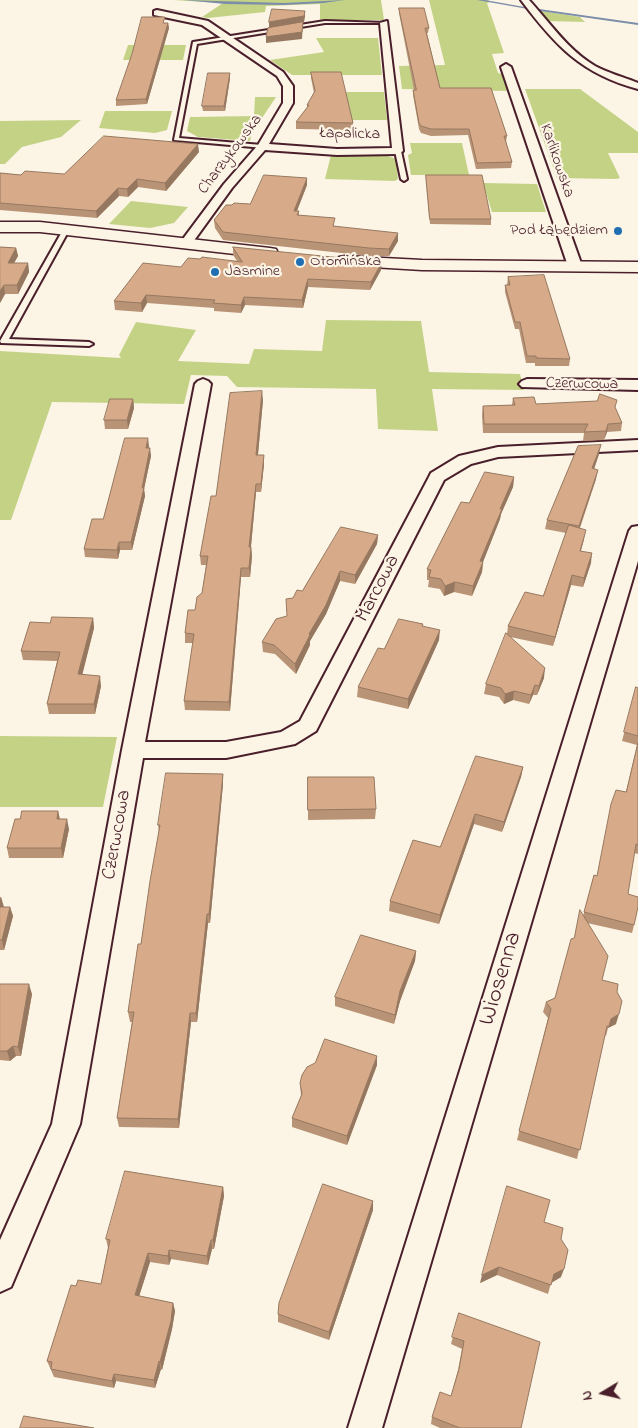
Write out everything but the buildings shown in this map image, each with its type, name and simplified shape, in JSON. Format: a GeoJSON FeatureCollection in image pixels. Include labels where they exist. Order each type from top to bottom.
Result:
{"type":"FeatureCollection","features":[{"type":"Feature","properties":{"kind":"street"},"geometry":{"type":"LineString","coordinates":[[525,0],[542,22],[584,63],[594,69],[638,86]]}},
{"type":"Feature","properties":{"kind":"street","name":"Charzykowska"},"geometry":{"type":"LineString","coordinates":[[157,13],[205,23],[224,38],[280,74],[288,86],[288,103],[262,147],[228,186],[186,243]]}},
{"type":"Feature","properties":{"kind":"street","name":"Łapalicka"},"geometry":{"type":"LineString","coordinates":[[262,147],[337,152],[398,151],[384,23]]}},
{"type":"Feature","properties":{"kind":"street","name":"Karlikowska"},"geometry":{"type":"LineString","coordinates":[[506,66],[575,266]]}},
{"type":"Feature","properties":{"kind":"street"},"geometry":{"type":"LineString","coordinates":[[0,227],[66,230],[286,255]]}},
{"type":"Feature","properties":{"kind":"street"},"geometry":{"type":"LineString","coordinates":[[333,260],[401,265],[638,267]]}},
{"type":"Feature","properties":{"kind":"street","name":"Czerwcowa"},"geometry":{"type":"LineString","coordinates":[[0,1276],[66,1124],[203,384]]}},
{"type":"Feature","properties":{"kind":"street","name":"Czerwcowa"},"geometry":{"type":"LineString","coordinates":[[527,384],[638,386]]}},
{"type":"Feature","properties":{"kind":"street","name":"Marcowa"},"geometry":{"type":"LineString","coordinates":[[134,750],[226,750],[288,739],[308,726],[437,476],[466,460],[498,452],[638,445]]}},
{"type":"Feature","properties":{"kind":"street","name":"Wiosenna"},"geometry":{"type":"LineString","coordinates":[[365,1428],[638,530]]}},
{"type":"Feature","properties":{"kind":"lane"},"geometry":{"type":"LineString","coordinates":[[262,147],[176,139],[196,43],[325,22],[384,23]]}},
{"type":"Feature","properties":{"kind":"lane"},"geometry":{"type":"LineString","coordinates":[[398,151],[404,179]]}},
{"type":"Feature","properties":{"kind":"lane"},"geometry":{"type":"LineString","coordinates":[[66,230],[4,341],[89,344]]}},
{"type":"Feature","properties":{"kind":"green space"},"geometry":{"type":"Polygon","coordinates":[[[173,0],[381,0],[384,20],[320,20],[320,4],[266,6],[265,12],[208,18],[202,17],[223,3],[173,0]]]}},
{"type":"Feature","properties":{"kind":"green space"},"geometry":{"type":"Polygon","coordinates":[[[429,0],[488,0],[490,2],[487,3],[504,53],[492,54],[498,73],[502,74],[507,91],[402,89],[399,66],[445,65],[429,0]]]}},
{"type":"Feature","properties":{"kind":"green space"},"geometry":{"type":"Polygon","coordinates":[[[540,12],[580,17],[585,22],[546,21],[540,12]]]}},
{"type":"Feature","properties":{"kind":"green space"},"geometry":{"type":"Polygon","coordinates":[[[316,38],[378,38],[382,75],[292,75],[270,60],[324,52],[316,38]]]}},
{"type":"Feature","properties":{"kind":"green space"},"geometry":{"type":"Polygon","coordinates":[[[128,45],[186,45],[183,60],[123,60],[128,45]]]}},
{"type":"Feature","properties":{"kind":"green space"},"geometry":{"type":"Polygon","coordinates":[[[525,89],[580,89],[638,132],[638,153],[608,153],[620,178],[557,178],[525,89]]]}},
{"type":"Feature","properties":{"kind":"green space"},"geometry":{"type":"Polygon","coordinates":[[[346,92],[384,92],[387,120],[339,120],[346,92]]]}},
{"type":"Feature","properties":{"kind":"green space"},"geometry":{"type":"Polygon","coordinates":[[[255,97],[276,97],[252,133],[250,141],[198,137],[187,131],[190,117],[254,116],[255,97]]]}},
{"type":"Feature","properties":{"kind":"green space"},"geometry":{"type":"Polygon","coordinates":[[[105,111],[172,111],[167,130],[155,133],[99,128],[105,111]]]}},
{"type":"Feature","properties":{"kind":"green space"},"geometry":{"type":"Polygon","coordinates":[[[81,120],[61,137],[22,147],[5,164],[0,164],[0,121],[81,120]]]}},
{"type":"Feature","properties":{"kind":"green space"},"geometry":{"type":"Polygon","coordinates":[[[410,143],[462,143],[469,175],[411,175],[408,155],[412,153],[410,143]]]}},
{"type":"Feature","properties":{"kind":"green space"},"geometry":{"type":"Polygon","coordinates":[[[331,155],[385,155],[396,159],[398,179],[395,181],[325,179],[331,155]]]}},
{"type":"Feature","properties":{"kind":"green space"},"geometry":{"type":"Polygon","coordinates":[[[483,183],[537,184],[546,212],[492,212],[483,183]]]}},
{"type":"Feature","properties":{"kind":"green space"},"geometry":{"type":"Polygon","coordinates":[[[131,201],[188,207],[174,223],[150,228],[109,224],[131,201]]]}},
{"type":"Feature","properties":{"kind":"green space"},"geometry":{"type":"Polygon","coordinates":[[[326,320],[421,321],[429,372],[520,374],[524,390],[432,389],[438,431],[378,429],[376,389],[237,387],[227,376],[191,375],[184,404],[52,402],[11,520],[0,520],[0,351],[121,358],[119,355],[136,322],[196,330],[178,361],[249,364],[254,349],[322,351],[326,320]]]}},
{"type":"Feature","properties":{"kind":"green space"},"geometry":{"type":"Polygon","coordinates":[[[0,736],[117,737],[103,807],[0,807],[0,736]]]}},
{"type":"Feature","properties":{"kind":"waterway"},"geometry":{"type":"LineString","coordinates":[[185,0],[244,4],[284,4],[343,0]]}},
{"type":"Feature","properties":{"kind":"waterway"},"geometry":{"type":"LineString","coordinates":[[479,0],[528,8]]}},
{"type":"Feature","properties":{"kind":"waterway"},"geometry":{"type":"LineString","coordinates":[[540,10],[638,24]]}},
{"type":"Feature","properties":{"kind":"place","name":"Pod Łąbędziem"},"geometry":{"type":"Point","coordinates":[618,231]}},
{"type":"Feature","properties":{"kind":"place","name":"Otomińska"},"geometry":{"type":"Point","coordinates":[300,262]}},
{"type":"Feature","properties":{"kind":"place","name":"Jasmine"},"geometry":{"type":"Point","coordinates":[215,272]}}]}
